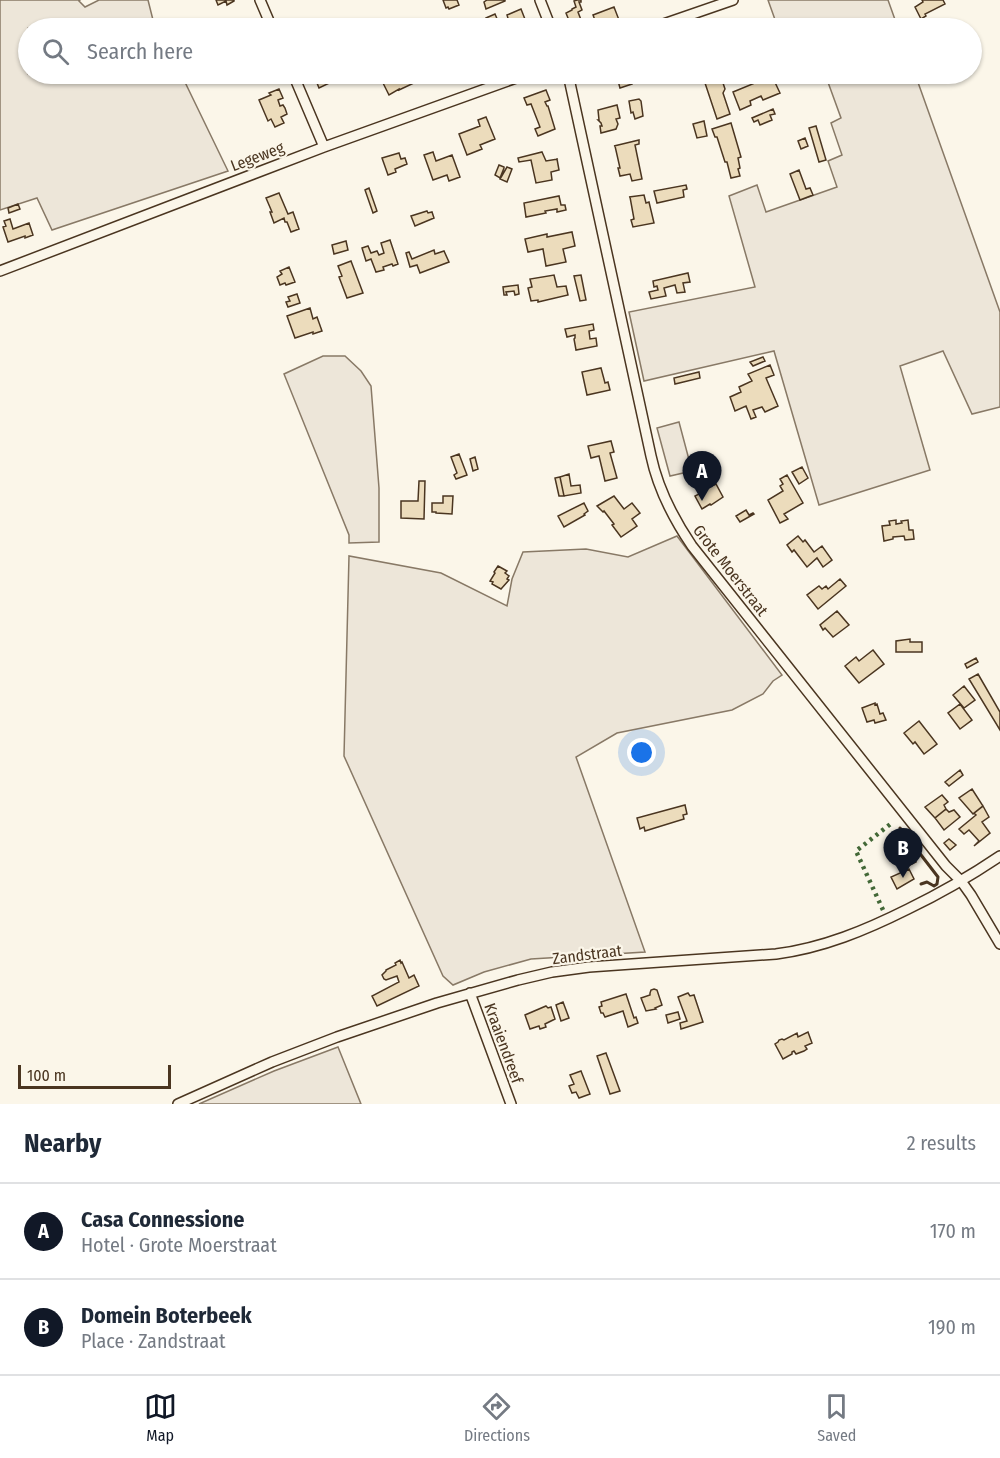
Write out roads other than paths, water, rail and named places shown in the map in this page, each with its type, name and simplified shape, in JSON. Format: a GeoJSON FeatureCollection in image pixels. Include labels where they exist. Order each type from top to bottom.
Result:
{"type":"FeatureCollection","features":[{"type":"Feature","properties":{"kind":"street"},"geometry":{"type":"LineString","coordinates":[[260,0],[268,18]]}},
{"type":"Feature","properties":{"kind":"street"},"geometry":{"type":"LineString","coordinates":[[540,0],[547,18]]}},
{"type":"Feature","properties":{"kind":"street"},"geometry":{"type":"LineString","coordinates":[[681,18],[733,0]]}},
{"type":"Feature","properties":{"kind":"street"},"geometry":{"type":"LineString","coordinates":[[296,84],[324,147]]}},
{"type":"Feature","properties":{"kind":"street","name":"Legeweg"},"geometry":{"type":"LineString","coordinates":[[0,271],[324,147],[499,84]]}},
{"type":"Feature","properties":{"kind":"street","name":"Grote Moerstraat"},"geometry":{"type":"LineString","coordinates":[[570,84],[648,446],[666,502],[692,546],[921,835],[961,881],[1000,944]]}},
{"type":"Feature","properties":{"kind":"street","name":"Zandstraat"},"geometry":{"type":"LineString","coordinates":[[178,1104],[320,1043],[405,1013],[518,980],[572,969],[616,964],[776,954],[808,949],[843,938],[889,918],[961,881],[1000,856]]}},
{"type":"Feature","properties":{"kind":"street","name":"Kraaiendreef"},"geometry":{"type":"LineString","coordinates":[[470,993],[511,1104]]}},
{"type":"Feature","properties":{"kind":"place","name":"Casa Connessione"},"geometry":{"type":"Point","coordinates":[702,501]}},
{"type":"Feature","properties":{"kind":"place","name":"Domein Boterbeek"},"geometry":{"type":"Point","coordinates":[903,878]}}]}
